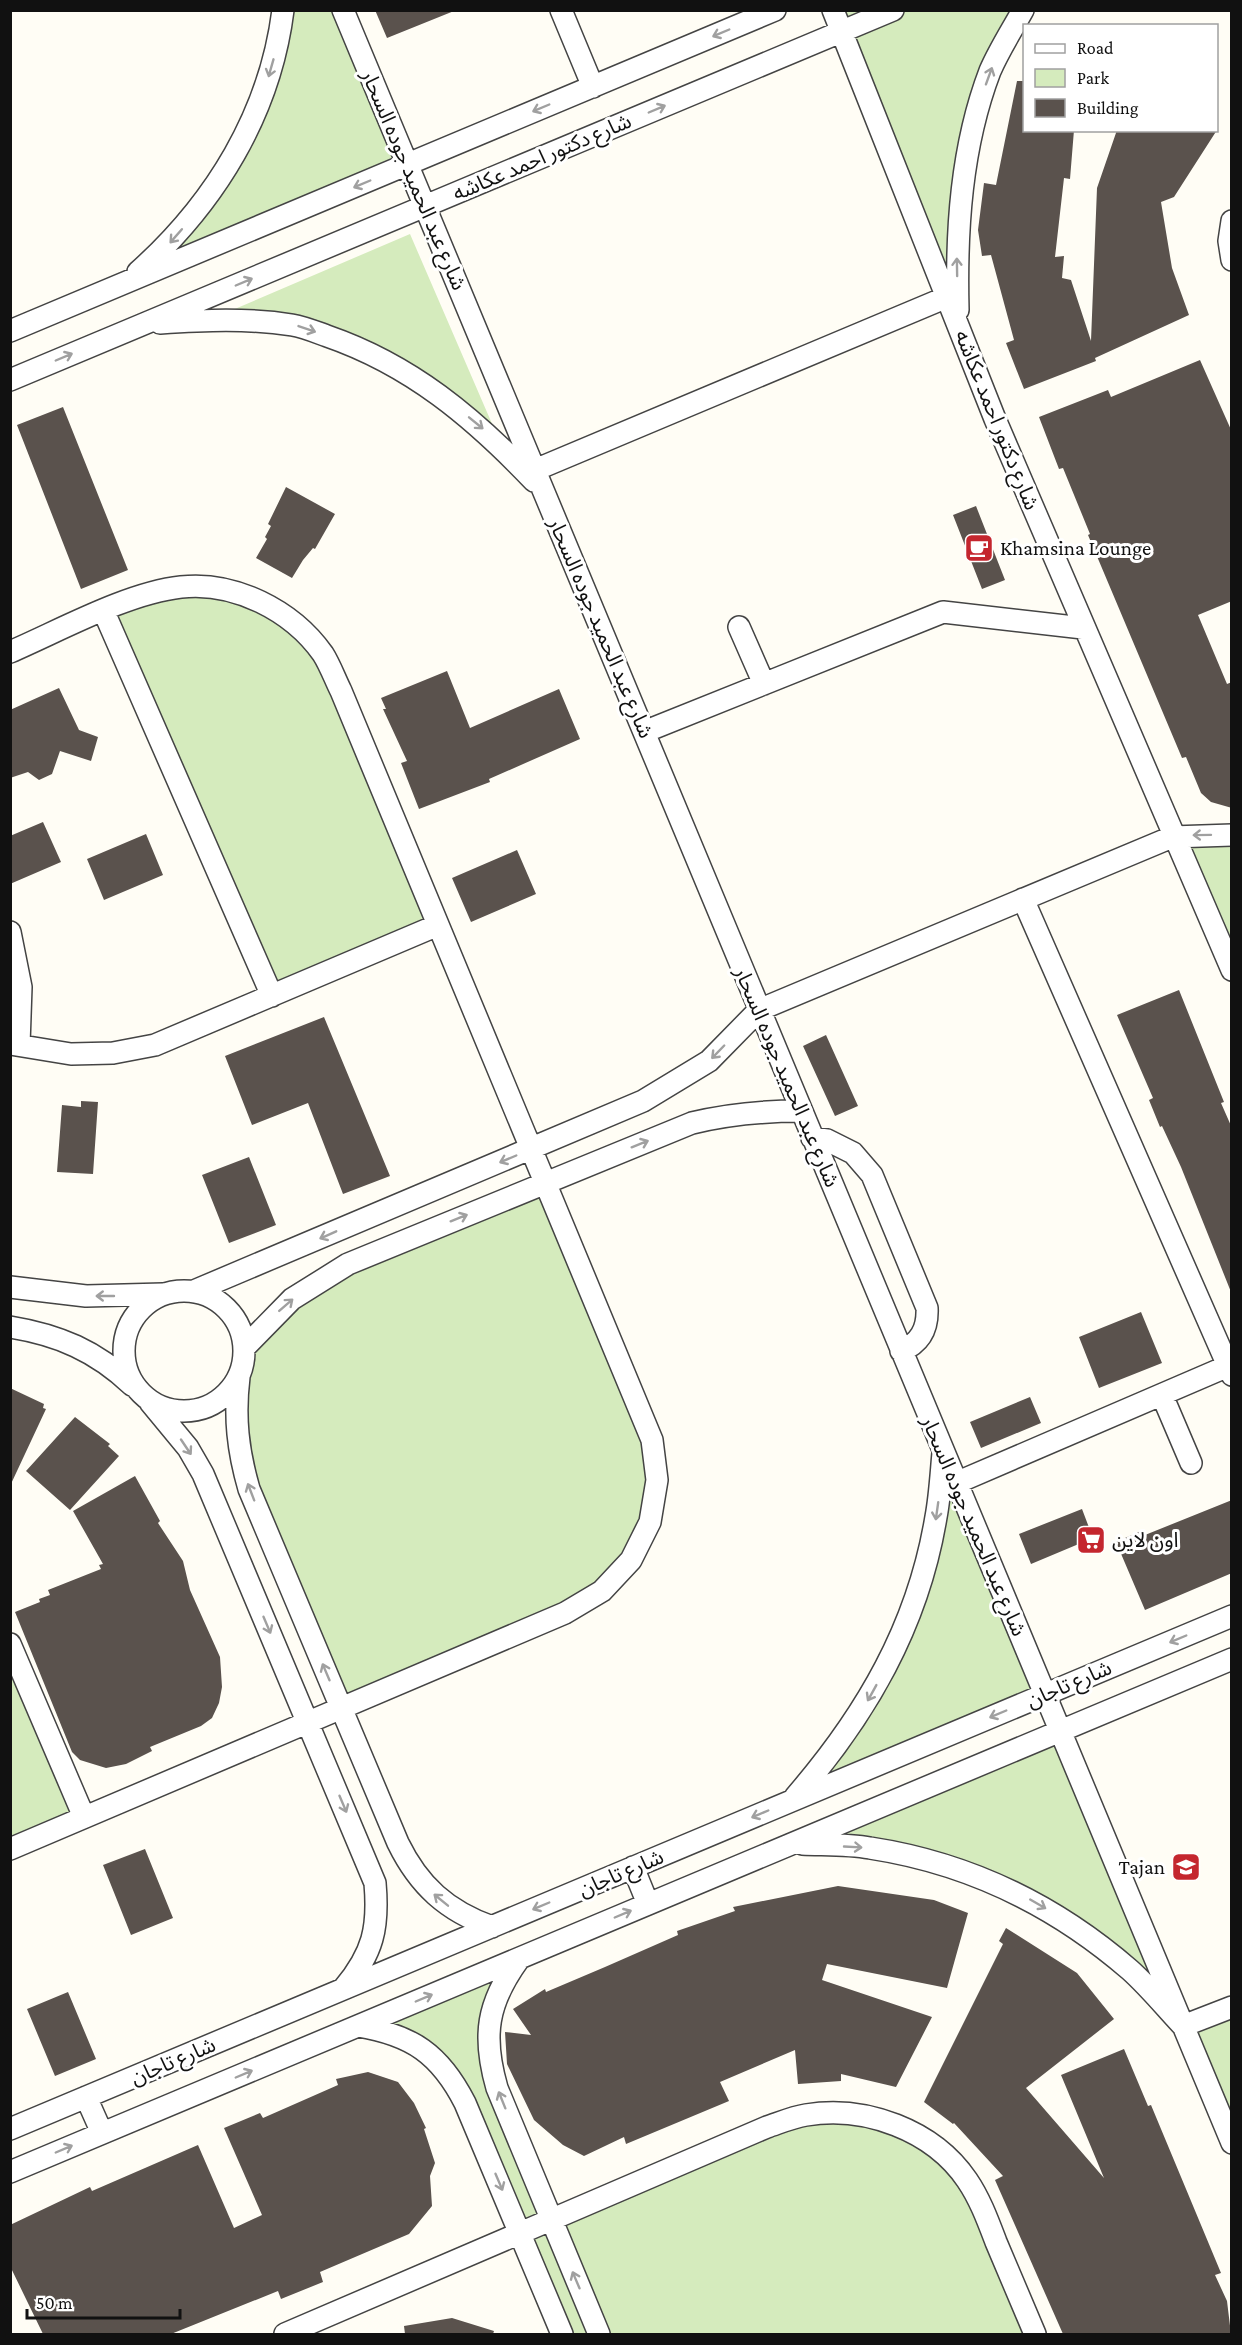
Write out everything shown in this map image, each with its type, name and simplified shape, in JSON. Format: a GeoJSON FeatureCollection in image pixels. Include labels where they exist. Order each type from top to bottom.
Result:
{"type":"FeatureCollection","features":[{"type":"Feature","properties":{"kind":"street"},"geometry":{"type":"LineString","coordinates":[[126,283],[171,242],[209,196],[240,145],[264,91],[280,33],[283,10]]}},
{"type":"Feature","properties":{"kind":"street","name":"شارع عبد الحميد جوده السحار"},"geometry":{"type":"LineString","coordinates":[[343,10],[1232,2144]]}},
{"type":"Feature","properties":{"kind":"street"},"geometry":{"type":"LineString","coordinates":[[561,10],[593,87]]}},
{"type":"Feature","properties":{"kind":"street"},"geometry":{"type":"LineString","coordinates":[[10,331],[775,10]]}},
{"type":"Feature","properties":{"kind":"street","name":"شارع دكتور احمد عكاشه"},"geometry":{"type":"LineString","coordinates":[[833,10],[958,326],[1083,628],[1172,837],[1229,953]]}},
{"type":"Feature","properties":{"kind":"street","name":"شارع دكتور احمد عكاشه"},"geometry":{"type":"LineString","coordinates":[[10,380],[893,10]]}},
{"type":"Feature","properties":{"kind":"street"},"geometry":{"type":"LineString","coordinates":[[958,326],[956,260],[961,195],[971,131],[991,69],[1023,10]]}},
{"type":"Feature","properties":{"kind":"street"},"geometry":{"type":"LineString","coordinates":[[1232,221],[1229,241],[1232,260]]}},
{"type":"Feature","properties":{"kind":"street"},"geometry":{"type":"LineString","coordinates":[[535,470],[947,297]]}},
{"type":"Feature","properties":{"kind":"street"},"geometry":{"type":"LineString","coordinates":[[144,324],[219,320],[294,325],[365,349],[431,388],[448,401],[490,435],[544,491]]}},
{"type":"Feature","properties":{"kind":"street"},"geometry":{"type":"LineString","coordinates":[[10,652],[141,596],[182,587],[222,589],[261,602],[296,624],[323,654],[341,691],[652,1440],[657,1480],[650,1522],[631,1560],[602,1591],[565,1613],[10,1849]]}},
{"type":"Feature","properties":{"kind":"street"},"geometry":{"type":"LineString","coordinates":[[104,612],[272,996]]}},
{"type":"Feature","properties":{"kind":"street"},"geometry":{"type":"LineString","coordinates":[[644,732],[943,612],[1083,628]]}},
{"type":"Feature","properties":{"kind":"street"},"geometry":{"type":"LineString","coordinates":[[739,627],[764,684]]}},
{"type":"Feature","properties":{"kind":"street"},"geometry":{"type":"LineString","coordinates":[[194,1291],[643,1101],[709,1061],[759,1010],[1172,837],[1232,835]]}},
{"type":"Feature","properties":{"kind":"street"},"geometry":{"type":"LineString","coordinates":[[956,1483],[1162,1395],[1230,1370],[1023,899]]}},
{"type":"Feature","properties":{"kind":"street"},"geometry":{"type":"LineString","coordinates":[[10,932],[21,987],[15,1044],[71,1054],[113,1053],[155,1045],[438,925]]}},
{"type":"Feature","properties":{"kind":"street"},"geometry":{"type":"LineString","coordinates":[[245,1347],[292,1299],[348,1264],[692,1123],[728,1115],[765,1111],[801,1111]]}},
{"type":"Feature","properties":{"kind":"street"},"geometry":{"type":"LineString","coordinates":[[812,1138],[827,1140],[853,1153],[864,1163],[877,1186],[927,1308],[926,1326],[922,1334],[917,1341],[901,1351]]}},
{"type":"Feature","properties":{"kind":"street"},"geometry":{"type":"LineString","coordinates":[[10,1287],[86,1296],[194,1291],[213,1298],[229,1310],[240,1327],[245,1347],[235,1405],[236,1434],[247,1480],[341,1708],[409,1866],[425,1887],[445,1904],[468,1918],[492,1927]]}},
{"type":"Feature","properties":{"kind":"street"},"geometry":{"type":"LineString","coordinates":[[164,1294],[147,1304],[134,1317],[126,1335],[125,1363],[143,1395],[174,1411],[200,1409],[223,1398],[239,1377]]}},
{"type":"Feature","properties":{"kind":"street"},"geometry":{"type":"LineString","coordinates":[[10,1327],[45,1333],[79,1346],[110,1365],[143,1395],[188,1448],[203,1474],[375,1883],[378,1912],[373,1941],[362,1967],[343,1989]]}},
{"type":"Feature","properties":{"kind":"street"},"geometry":{"type":"LineString","coordinates":[[1162,1395],[1191,1463]]}},
{"type":"Feature","properties":{"kind":"street"},"geometry":{"type":"LineString","coordinates":[[792,1801],[834,1752],[870,1698],[899,1640],[921,1580],[936,1517],[943,1453]]}},
{"type":"Feature","properties":{"kind":"street","name":"شارع تاجان"},"geometry":{"type":"LineString","coordinates":[[10,2129],[1232,1616]]}},
{"type":"Feature","properties":{"kind":"street"},"geometry":{"type":"LineString","coordinates":[[10,1644],[84,1817]]}},
{"type":"Feature","properties":{"kind":"street","name":"شارع تاجان"},"geometry":{"type":"LineString","coordinates":[[10,2172],[1232,1659]]}},
{"type":"Feature","properties":{"kind":"street"},"geometry":{"type":"LineString","coordinates":[[795,1844],[869,1847],[941,1862],[1010,1888],[1074,1925],[1132,1971],[1184,2026],[1232,2007]]}},
{"type":"Feature","properties":{"kind":"street"},"geometry":{"type":"LineString","coordinates":[[633,1867],[648,1904]]}},
{"type":"Feature","properties":{"kind":"street"},"geometry":{"type":"LineString","coordinates":[[519,1958],[503,1981],[492,2006],[488,2034],[489,2061],[497,2088],[599,2334]]}},
{"type":"Feature","properties":{"kind":"street"},"geometry":{"type":"LineString","coordinates":[[357,2026],[385,2031],[411,2041],[434,2057],[452,2078],[562,2334]]}},
{"type":"Feature","properties":{"kind":"street"},"geometry":{"type":"LineString","coordinates":[[86,2097],[102,2133]]}},
{"type":"Feature","properties":{"kind":"street"},"geometry":{"type":"LineString","coordinates":[[293,2333],[767,2127],[806,2115],[847,2114],[878,2118],[912,2132],[942,2153],[967,2180],[984,2212],[1035,2334]]}},
{"type":"Feature","properties":{"kind":"green space"},"geometry":{"type":"Polygon","coordinates":[[[283,11],[343,11],[408,165],[126,283],[240,145],[283,11]]]}},
{"type":"Feature","properties":{"kind":"green space"},"geometry":{"type":"Polygon","coordinates":[[[833,11],[1023,11],[971,131],[958,326],[833,11]]]}},
{"type":"Feature","properties":{"kind":"green space"},"geometry":{"type":"Polygon","coordinates":[[[410,234],[496,433],[369,344],[223,314],[410,234]]]}},
{"type":"Feature","properties":{"kind":"green space"},"geometry":{"type":"Polygon","coordinates":[[[181,587],[261,602],[323,654],[438,925],[272,996],[104,612],[181,587]]]}},
{"type":"Feature","properties":{"kind":"green space"},"geometry":{"type":"Polygon","coordinates":[[[1231,835],[1231,937],[1224,952],[1172,837],[1231,835]]]}},
{"type":"Feature","properties":{"kind":"green space"},"geometry":{"type":"Polygon","coordinates":[[[545,1183],[652,1440],[650,1522],[602,1591],[341,1708],[249,1489],[239,1377],[245,1347],[292,1299],[545,1183]]]}},
{"type":"Feature","properties":{"kind":"green space"},"geometry":{"type":"Polygon","coordinates":[[[943,1453],[1044,1695],[792,1801],[899,1640],[943,1453]]]}},
{"type":"Feature","properties":{"kind":"green space"},"geometry":{"type":"Polygon","coordinates":[[[10,1644],[84,1817],[10,1849],[10,1644]]]}},
{"type":"Feature","properties":{"kind":"green space"},"geometry":{"type":"Polygon","coordinates":[[[1059,1731],[1183,2026],[1074,1925],[941,1862],[795,1844],[1059,1731]]]}},
{"type":"Feature","properties":{"kind":"green space"},"geometry":{"type":"Polygon","coordinates":[[[519,1958],[488,2034],[552,2220],[767,2127],[878,2118],[967,2179],[1035,2334],[562,2334],[434,2057],[357,2026],[519,1958]]]}},
{"type":"Feature","properties":{"kind":"green space"},"geometry":{"type":"Polygon","coordinates":[[[1231,2007],[1231,2147],[1183,2026],[1231,2007]]]}},
{"type":"Feature","properties":{"kind":"building"},"geometry":{"type":"Polygon","coordinates":[[[375,10],[454,10],[454,11],[387,38],[375,10]]]}},
{"type":"Feature","properties":{"kind":"building"},"geometry":{"type":"Polygon","coordinates":[[[1017,81],[1023,81],[1023,132],[1074,132],[1070,179],[1064,178],[1055,257],[1064,256],[1062,278],[1071,280],[1091,341],[1097,188],[1116,132],[1216,132],[1174,197],[1161,202],[1172,268],[1189,315],[1095,358],[1096,361],[1024,389],[1006,343],[1014,340],[991,255],[982,256],[978,230],[984,183],[996,185],[1017,81]]]}},
{"type":"Feature","properties":{"kind":"building"},"geometry":{"type":"Polygon","coordinates":[[[1200,360],[1232,432],[1232,601],[1198,615],[1227,684],[1232,682],[1232,808],[1211,802],[1201,793],[1186,757],[1182,758],[1088,535],[1090,534],[1063,468],[1059,469],[1039,417],[1108,390],[1111,397],[1200,360]]]}},
{"type":"Feature","properties":{"kind":"building"},"geometry":{"type":"Polygon","coordinates":[[[63,407],[128,570],[81,589],[17,425],[63,407]]]}},
{"type":"Feature","properties":{"kind":"building"},"geometry":{"type":"Polygon","coordinates":[[[286,487],[335,514],[315,549],[313,548],[303,560],[292,578],[256,558],[267,539],[265,537],[271,526],[268,524],[286,487]]]}},
{"type":"Feature","properties":{"kind":"building","name":"Khamsina Lounge"},"geometry":{"type":"Polygon","coordinates":[[[976,506],[1005,580],[982,589],[953,515],[976,506]]]}},
{"type":"Feature","properties":{"kind":"building"},"geometry":{"type":"Polygon","coordinates":[[[447,671],[470,728],[559,689],[580,739],[489,779],[490,782],[419,809],[401,763],[407,761],[383,709],[386,709],[381,698],[447,671]]]}},
{"type":"Feature","properties":{"kind":"building"},"geometry":{"type":"Polygon","coordinates":[[[59,688],[79,730],[98,737],[91,761],[60,751],[52,774],[39,780],[28,772],[10,778],[10,710],[59,688]]]}},
{"type":"Feature","properties":{"kind":"building"},"geometry":{"type":"Polygon","coordinates":[[[43,822],[61,862],[10,884],[10,836],[43,822]]]}},
{"type":"Feature","properties":{"kind":"building"},"geometry":{"type":"Polygon","coordinates":[[[146,834],[163,875],[104,900],[87,859],[146,834]]]}},
{"type":"Feature","properties":{"kind":"building"},"geometry":{"type":"Polygon","coordinates":[[[517,850],[536,894],[471,922],[452,878],[517,850]]]}},
{"type":"Feature","properties":{"kind":"building"},"geometry":{"type":"Polygon","coordinates":[[[1179,990],[1224,1102],[1221,1103],[1232,1128],[1231,1292],[1181,1167],[1162,1126],[1160,1127],[1149,1100],[1153,1098],[1117,1015],[1179,990]]]}},
{"type":"Feature","properties":{"kind":"building"},"geometry":{"type":"Polygon","coordinates":[[[324,1017],[390,1176],[343,1194],[308,1103],[252,1125],[225,1056],[324,1017]]]}},
{"type":"Feature","properties":{"kind":"building"},"geometry":{"type":"Polygon","coordinates":[[[826,1035],[858,1106],[835,1116],[803,1046],[826,1035]]]}},
{"type":"Feature","properties":{"kind":"building"},"geometry":{"type":"Polygon","coordinates":[[[81,1101],[98,1102],[93,1174],[57,1172],[62,1105],[81,1107],[81,1101]]]}},
{"type":"Feature","properties":{"kind":"building"},"geometry":{"type":"Polygon","coordinates":[[[249,1157],[276,1225],[229,1243],[202,1175],[249,1157]]]}},
{"type":"Feature","properties":{"kind":"building"},"geometry":{"type":"Polygon","coordinates":[[[1141,1312],[1162,1363],[1099,1388],[1079,1337],[1141,1312]]]}},
{"type":"Feature","properties":{"kind":"building"},"geometry":{"type":"Polygon","coordinates":[[[10,1388],[44,1404],[43,1408],[46,1409],[10,1486],[10,1388]]]}},
{"type":"Feature","properties":{"kind":"building"},"geometry":{"type":"Polygon","coordinates":[[[1030,1397],[1041,1423],[981,1448],[970,1422],[1030,1397]]]}},
{"type":"Feature","properties":{"kind":"building"},"geometry":{"type":"Polygon","coordinates":[[[75,1417],[110,1444],[108,1446],[119,1456],[70,1510],[26,1471],[75,1417]]]}},
{"type":"Feature","properties":{"kind":"building"},"geometry":{"type":"Polygon","coordinates":[[[135,1476],[160,1521],[158,1523],[183,1561],[190,1590],[220,1657],[222,1687],[219,1703],[212,1718],[201,1726],[150,1747],[152,1751],[126,1764],[106,1768],[80,1760],[72,1752],[15,1612],[40,1602],[39,1599],[50,1595],[48,1590],[101,1569],[99,1565],[103,1564],[73,1511],[135,1476]]]}},
{"type":"Feature","properties":{"kind":"building"},"geometry":{"type":"Polygon","coordinates":[[[1232,1500],[1232,1573],[1145,1610],[1116,1542],[1143,1530],[1145,1535],[1232,1500]]]}},
{"type":"Feature","properties":{"kind":"building"},"geometry":{"type":"Polygon","coordinates":[[[1082,1509],[1093,1538],[1031,1564],[1019,1534],[1082,1509]]]}},
{"type":"Feature","properties":{"kind":"building"},"geometry":{"type":"Polygon","coordinates":[[[145,1849],[173,1918],[131,1935],[103,1865],[145,1849]]]}},
{"type":"Feature","properties":{"kind":"building"},"geometry":{"type":"Polygon","coordinates":[[[838,1886],[934,1900],[968,1913],[947,1988],[827,1964],[822,1980],[932,2017],[896,2087],[841,2074],[841,2081],[798,2084],[795,2050],[720,2082],[729,2101],[626,2144],[624,2137],[584,2156],[563,2145],[534,2120],[507,2064],[505,2032],[531,2035],[513,2009],[545,1989],[546,1992],[678,1935],[677,1931],[735,1911],[733,1907],[838,1886]]]}},
{"type":"Feature","properties":{"kind":"building"},"geometry":{"type":"Polygon","coordinates":[[[1006,1928],[1077,1973],[1114,2019],[1026,2088],[1104,2178],[1061,2075],[1124,2049],[1148,2106],[1151,2105],[1221,2273],[1215,2275],[1227,2301],[1231,2334],[1063,2334],[995,2180],[1003,2176],[954,2123],[924,2102],[1003,1944],[999,1941],[1006,1928]]]}},
{"type":"Feature","properties":{"kind":"building"},"geometry":{"type":"Polygon","coordinates":[[[68,1992],[96,2059],[55,2076],[27,2009],[68,1992]]]}},
{"type":"Feature","properties":{"kind":"building"},"geometry":{"type":"Polygon","coordinates":[[[368,2072],[398,2082],[414,2103],[426,2128],[424,2129],[435,2163],[430,2176],[432,2206],[409,2234],[320,2272],[323,2282],[281,2299],[278,2291],[171,2334],[43,2334],[10,2266],[10,2225],[90,2187],[92,2191],[198,2145],[234,2228],[262,2215],[224,2128],[260,2113],[263,2118],[338,2085],[336,2079],[368,2072]]]}},
{"type":"Feature","properties":{"kind":"building"},"geometry":{"type":"Polygon","coordinates":[[[452,2318],[494,2331],[493,2334],[405,2334],[404,2326],[452,2318]]]}},
{"type":"Feature","properties":{"kind":"place","name":"Khamsina Lounge"},"geometry":{"type":"Point","coordinates":[979,548]}},
{"type":"Feature","properties":{"kind":"place","name":"اون لاين"},"geometry":{"type":"Point","coordinates":[1091,1540]}},
{"type":"Feature","properties":{"kind":"place","name":"Tajan"},"geometry":{"type":"Point","coordinates":[1186,1867]}}]}
